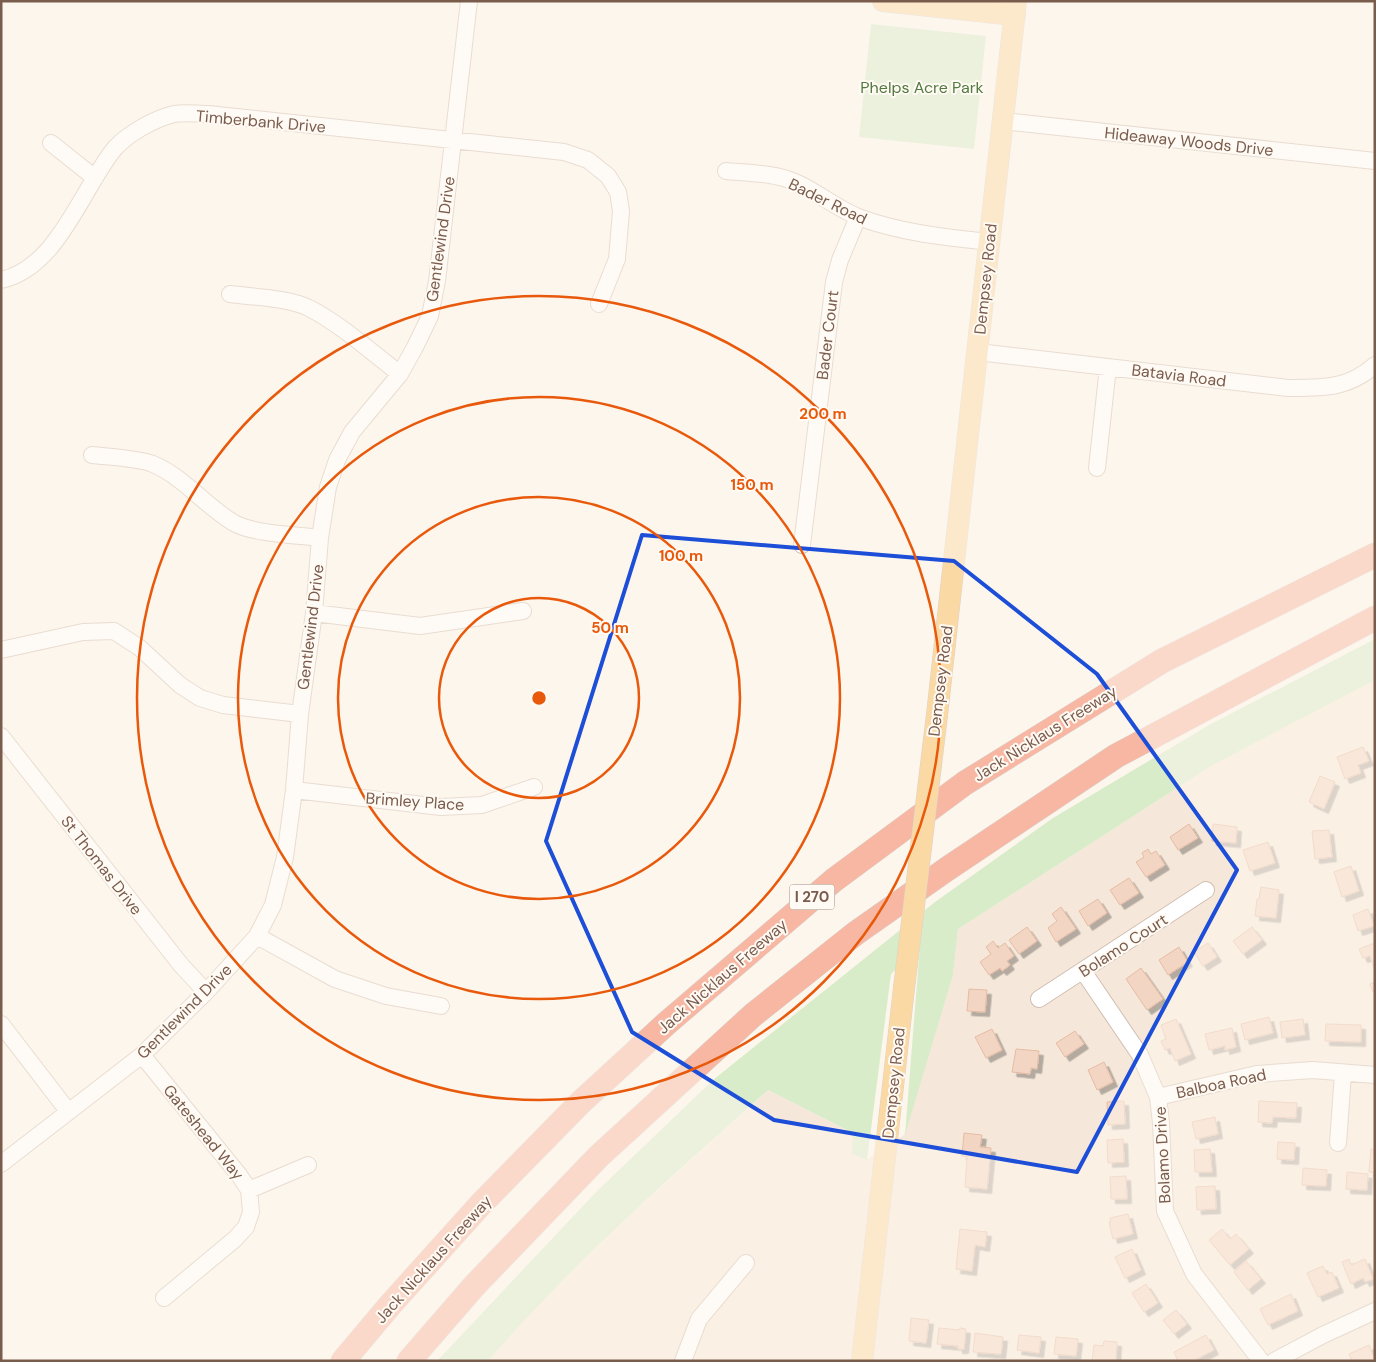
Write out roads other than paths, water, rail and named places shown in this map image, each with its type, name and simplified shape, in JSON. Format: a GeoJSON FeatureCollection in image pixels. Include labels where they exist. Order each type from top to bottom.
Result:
{"type":"FeatureCollection","features":[{"type":"Feature","properties":{"kind":"highway","name":"Jack Nicklaus Freeway"},"geometry":{"type":"LineString","coordinates":[[344,1361],[390,1304],[481,1204],[580,1103],[667,1023],[834,880],[965,783],[1162,661],[1375,554]]}},
{"type":"Feature","properties":{"kind":"highway"},"geometry":{"type":"LineString","coordinates":[[409,1361],[474,1285],[598,1156],[753,1016],[856,933],[947,869],[1116,756],[1375,618]]}},
{"type":"Feature","properties":{"kind":"main road"},"geometry":{"type":"LineString","coordinates":[[883,1],[1016,8]]}},
{"type":"Feature","properties":{"kind":"main road","name":"Dempsey Road"},"geometry":{"type":"LineString","coordinates":[[862,1361],[1016,8]]}},
{"type":"Feature","properties":{"kind":"street","name":"Gentlewind Drive"},"geometry":{"type":"LineString","coordinates":[[1,1164],[142,1054],[206,992],[257,936],[273,905],[285,857],[294,790],[300,714],[314,612],[320,538],[328,487],[337,460],[352,432],[400,374],[430,316],[436,280],[469,1]]}},
{"type":"Feature","properties":{"kind":"street","name":"Timberbank Drive"},"geometry":{"type":"LineString","coordinates":[[1,280],[10,278],[39,260],[61,234],[116,147],[143,126],[174,114],[208,114],[564,152],[588,160],[608,176],[618,192],[621,211],[617,259],[599,304]]}},
{"type":"Feature","properties":{"kind":"street","name":"Hideaway Woods Drive"},"geometry":{"type":"LineString","coordinates":[[1002,121],[1375,161]]}},
{"type":"Feature","properties":{"kind":"street"},"geometry":{"type":"LineString","coordinates":[[51,144],[95,178]]}},
{"type":"Feature","properties":{"kind":"street","name":"Bader Road"},"geometry":{"type":"LineString","coordinates":[[726,171],[760,174],[797,183],[858,218],[886,227],[915,233],[989,242]]}},
{"type":"Feature","properties":{"kind":"street","name":"Bader Court"},"geometry":{"type":"LineString","coordinates":[[802,545],[834,282],[840,260],[858,218]]}},
{"type":"Feature","properties":{"kind":"street"},"geometry":{"type":"LineString","coordinates":[[230,294],[277,300],[308,308],[335,325],[400,374]]}},
{"type":"Feature","properties":{"kind":"street","name":"Batavia Road"},"geometry":{"type":"LineString","coordinates":[[978,352],[1288,388],[1331,387],[1350,382],[1365,374],[1375,365]]}},
{"type":"Feature","properties":{"kind":"street"},"geometry":{"type":"LineString","coordinates":[[1097,468],[1108,367]]}},
{"type":"Feature","properties":{"kind":"street"},"geometry":{"type":"LineString","coordinates":[[92,455],[152,464],[176,478],[235,524],[259,530],[320,538]]}},
{"type":"Feature","properties":{"kind":"street"},"geometry":{"type":"LineString","coordinates":[[314,612],[420,626],[524,611]]}},
{"type":"Feature","properties":{"kind":"street"},"geometry":{"type":"LineString","coordinates":[[1,650],[83,632],[114,631],[140,648],[180,685],[200,698],[223,705],[300,714]]}},
{"type":"Feature","properties":{"kind":"street","name":"St Thomas Drive"},"geometry":{"type":"LineString","coordinates":[[1,736],[176,958],[206,992]]}},
{"type":"Feature","properties":{"kind":"street","name":"Brimley Place"},"geometry":{"type":"LineString","coordinates":[[294,790],[441,806],[482,805],[534,787]]}},
{"type":"Feature","properties":{"kind":"street","name":"Bolamo Court"},"geometry":{"type":"LineString","coordinates":[[1039,999],[1206,890]]}},
{"type":"Feature","properties":{"kind":"street"},"geometry":{"type":"LineString","coordinates":[[257,936],[335,979],[386,996],[440,1006]]}},
{"type":"Feature","properties":{"kind":"street","name":"Bolamo Drive"},"geometry":{"type":"LineString","coordinates":[[1084,970],[1140,1055],[1158,1097],[1165,1211],[1194,1274],[1261,1361]]}},
{"type":"Feature","properties":{"kind":"street"},"geometry":{"type":"LineString","coordinates":[[1,1024],[68,1111]]}},
{"type":"Feature","properties":{"kind":"street","name":"Gateshead Way"},"geometry":{"type":"LineString","coordinates":[[142,1054],[240,1174],[249,1190],[251,1212],[246,1227],[234,1239],[164,1298]]}},
{"type":"Feature","properties":{"kind":"street","name":"Balboa Road"},"geometry":{"type":"LineString","coordinates":[[1158,1097],[1257,1074],[1313,1070],[1375,1075]]}},
{"type":"Feature","properties":{"kind":"street"},"geometry":{"type":"LineString","coordinates":[[1338,1143],[1343,1073]]}},
{"type":"Feature","properties":{"kind":"street"},"geometry":{"type":"LineString","coordinates":[[249,1190],[308,1165]]}},
{"type":"Feature","properties":{"kind":"street"},"geometry":{"type":"LineString","coordinates":[[683,1361],[699,1319],[746,1263]]}},
{"type":"Feature","properties":{"kind":"street"},"geometry":{"type":"LineString","coordinates":[[1274,1361],[1323,1335],[1375,1311]]}},
{"type":"Feature","properties":{"kind":"park label","name":"Phelps Acre Park"},"geometry":{"type":"Point","coordinates":[922,87]}}]}
